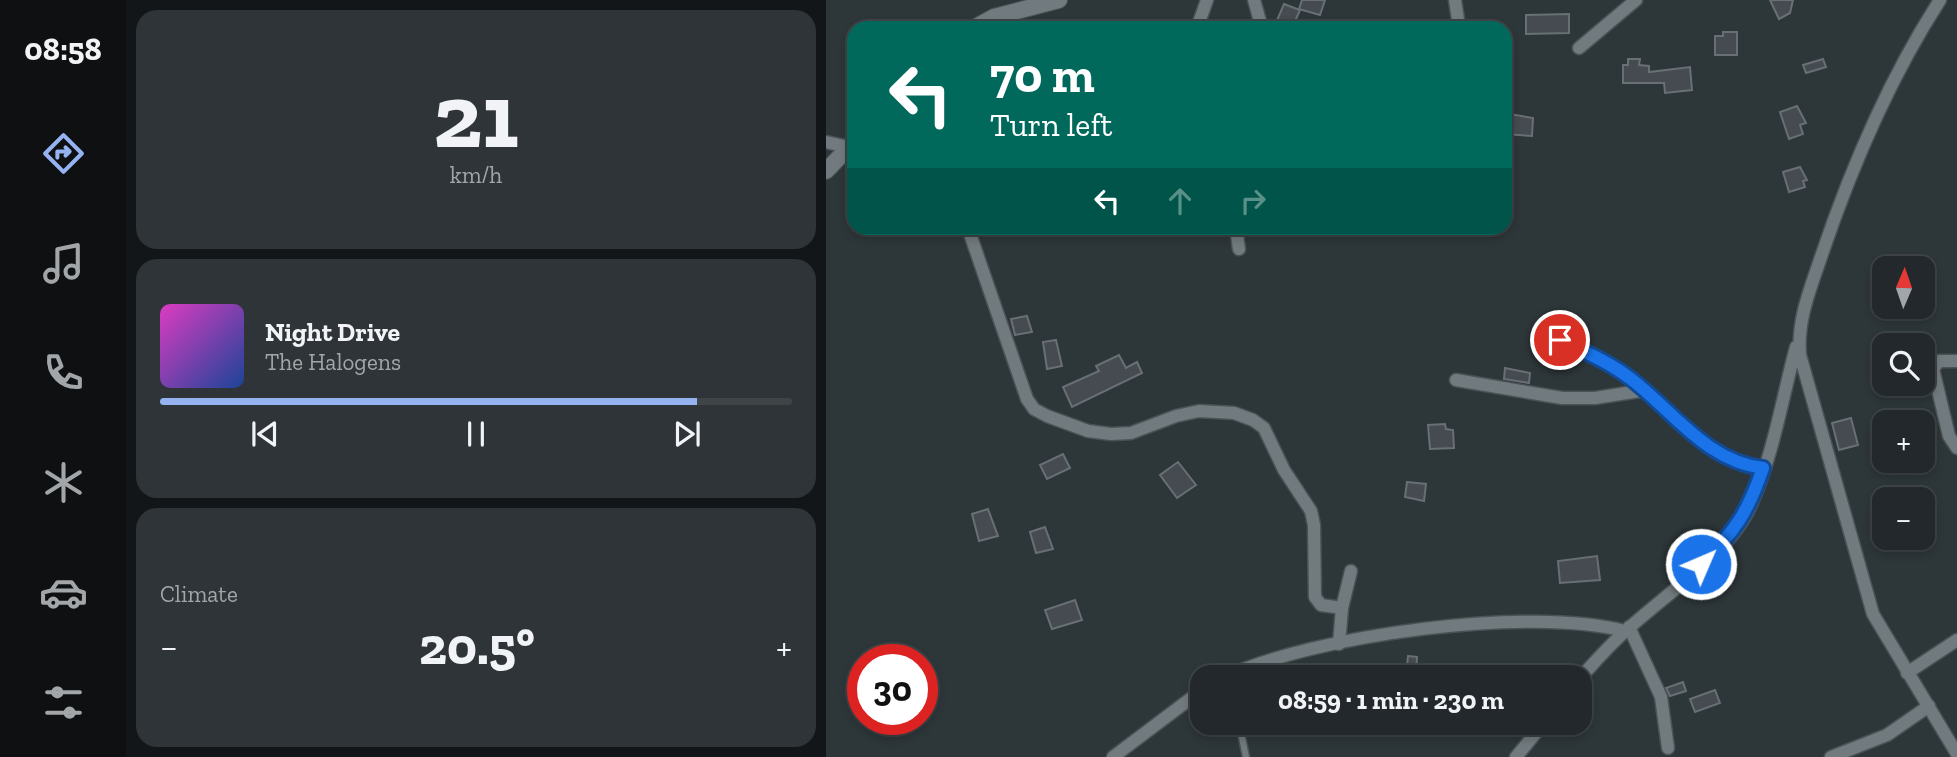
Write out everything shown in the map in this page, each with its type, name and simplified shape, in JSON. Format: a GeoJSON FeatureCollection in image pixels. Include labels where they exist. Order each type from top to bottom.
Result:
{"type":"FeatureCollection","features":[{"type":"Feature","properties":{"kind":"street"},"geometry":{"type":"LineString","coordinates":[[987,21],[1059,0]]}},
{"type":"Feature","properties":{"kind":"street"},"geometry":{"type":"LineString","coordinates":[[1200,21],[1207,0]]}},
{"type":"Feature","properties":{"kind":"street"},"geometry":{"type":"LineString","coordinates":[[1254,0],[1260,21]]}},
{"type":"Feature","properties":{"kind":"street"},"geometry":{"type":"LineString","coordinates":[[1455,0],[1458,21]]}},
{"type":"Feature","properties":{"kind":"street"},"geometry":{"type":"LineString","coordinates":[[1579,48],[1636,0]]}},
{"type":"Feature","properties":{"kind":"street"},"geometry":{"type":"LineString","coordinates":[[1940,0],[1913,41],[1864,145],[1831,226],[1801,319],[1799,338],[1800,355],[1873,614],[1957,754]]}},
{"type":"Feature","properties":{"kind":"street"},"geometry":{"type":"LineString","coordinates":[[826,142],[847,144]]}},
{"type":"Feature","properties":{"kind":"street"},"geometry":{"type":"LineString","coordinates":[[826,171],[847,149]]}},
{"type":"Feature","properties":{"kind":"street"},"geometry":{"type":"LineString","coordinates":[[970,235],[1027,399],[1034,409],[1088,431],[1111,434],[1131,433],[1176,416],[1199,411],[1234,413],[1253,419],[1264,428],[1284,470],[1311,511],[1314,525],[1315,597],[1321,605],[1342,608]]}},
{"type":"Feature","properties":{"kind":"street"},"geometry":{"type":"LineString","coordinates":[[1237,235],[1238,249]]}},
{"type":"Feature","properties":{"kind":"street"},"geometry":{"type":"LineString","coordinates":[[1592,665],[1627,629],[1701,564],[1739,526],[1750,507],[1763,468],[1799,338]]}},
{"type":"Feature","properties":{"kind":"street"},"geometry":{"type":"LineString","coordinates":[[1560,340],[1606,362],[1646,390],[1709,448],[1734,462],[1763,468]]}},
{"type":"Feature","properties":{"kind":"street"},"geometry":{"type":"LineString","coordinates":[[1957,360],[1939,361],[1933,369],[1945,424],[1957,448]]}},
{"type":"Feature","properties":{"kind":"street"},"geometry":{"type":"LineString","coordinates":[[1456,380],[1562,398],[1595,398],[1646,390]]}},
{"type":"Feature","properties":{"kind":"street"},"geometry":{"type":"LineString","coordinates":[[1339,644],[1342,608],[1351,571]]}},
{"type":"Feature","properties":{"kind":"street"},"geometry":{"type":"LineString","coordinates":[[1251,665],[1339,644],[1497,622],[1598,624],[1627,629]]}},
{"type":"Feature","properties":{"kind":"street"},"geometry":{"type":"LineString","coordinates":[[1627,629],[1661,697],[1668,748]]}},
{"type":"Feature","properties":{"kind":"street"},"geometry":{"type":"LineString","coordinates":[[1908,673],[1957,640]]}},
{"type":"Feature","properties":{"kind":"street"},"geometry":{"type":"LineString","coordinates":[[1113,757],[1190,699]]}},
{"type":"Feature","properties":{"kind":"street"},"geometry":{"type":"LineString","coordinates":[[1831,757],[1887,735],[1929,706]]}},
{"type":"Feature","properties":{"kind":"street"},"geometry":{"type":"LineString","coordinates":[[1516,757],[1534,735]]}},
{"type":"Feature","properties":{"kind":"lane"},"geometry":{"type":"LineString","coordinates":[[1241,735],[1246,757]]}},
{"type":"Feature","properties":{"kind":"building"},"geometry":{"type":"Polygon","coordinates":[[[1302,0],[1325,0],[1320,15],[1299,9],[1302,0]]]}},
{"type":"Feature","properties":{"kind":"building"},"geometry":{"type":"Polygon","coordinates":[[[1770,0],[1793,0],[1790,13],[1779,19],[1770,0]]]}},
{"type":"Feature","properties":{"kind":"building"},"geometry":{"type":"Polygon","coordinates":[[[1284,4],[1300,10],[1295,21],[1277,21],[1284,4]]]}},
{"type":"Feature","properties":{"kind":"building"},"geometry":{"type":"Polygon","coordinates":[[[1569,14],[1569,33],[1526,34],[1526,15],[1569,14]]]}},
{"type":"Feature","properties":{"kind":"building"},"geometry":{"type":"Polygon","coordinates":[[[1723,32],[1737,32],[1737,55],[1715,55],[1715,36],[1723,36],[1723,32]]]}},
{"type":"Feature","properties":{"kind":"building"},"geometry":{"type":"Polygon","coordinates":[[[1628,59],[1640,59],[1639,65],[1649,66],[1649,72],[1690,67],[1692,90],[1665,93],[1664,83],[1623,83],[1623,65],[1628,65],[1628,59]]]}},
{"type":"Feature","properties":{"kind":"building"},"geometry":{"type":"Polygon","coordinates":[[[1823,59],[1826,67],[1806,73],[1803,65],[1823,59]]]}},
{"type":"Feature","properties":{"kind":"building"},"geometry":{"type":"Polygon","coordinates":[[[1797,106],[1806,123],[1800,125],[1803,134],[1789,139],[1780,112],[1797,106]]]}},
{"type":"Feature","properties":{"kind":"building"},"geometry":{"type":"Polygon","coordinates":[[[1512,114],[1533,118],[1532,136],[1512,135],[1512,114]]]}},
{"type":"Feature","properties":{"kind":"building"},"geometry":{"type":"Polygon","coordinates":[[[1800,167],[1807,180],[1803,181],[1805,187],[1789,192],[1783,172],[1800,167]]]}},
{"type":"Feature","properties":{"kind":"building"},"geometry":{"type":"Polygon","coordinates":[[[1027,316],[1032,332],[1015,335],[1011,319],[1027,316]]]}},
{"type":"Feature","properties":{"kind":"building"},"geometry":{"type":"Polygon","coordinates":[[[1056,340],[1062,366],[1047,369],[1043,342],[1056,340]]]}},
{"type":"Feature","properties":{"kind":"building"},"geometry":{"type":"Polygon","coordinates":[[[1119,355],[1126,368],[1137,362],[1142,373],[1072,407],[1063,387],[1099,371],[1096,366],[1119,355]]]}},
{"type":"Feature","properties":{"kind":"building"},"geometry":{"type":"Polygon","coordinates":[[[1505,368],[1530,373],[1529,383],[1504,379],[1505,368]]]}},
{"type":"Feature","properties":{"kind":"building"},"geometry":{"type":"Polygon","coordinates":[[[1851,418],[1858,445],[1839,450],[1832,423],[1851,418]]]}},
{"type":"Feature","properties":{"kind":"building"},"geometry":{"type":"Polygon","coordinates":[[[1445,424],[1446,429],[1453,430],[1454,448],[1430,449],[1428,425],[1445,424]]]}},
{"type":"Feature","properties":{"kind":"building"},"geometry":{"type":"Polygon","coordinates":[[[1063,454],[1070,468],[1047,479],[1040,465],[1063,454]]]}},
{"type":"Feature","properties":{"kind":"building"},"geometry":{"type":"Polygon","coordinates":[[[1178,462],[1196,485],[1177,498],[1160,475],[1178,462]]]}},
{"type":"Feature","properties":{"kind":"building"},"geometry":{"type":"Polygon","coordinates":[[[1407,482],[1426,484],[1424,501],[1405,497],[1407,482]]]}},
{"type":"Feature","properties":{"kind":"building"},"geometry":{"type":"Polygon","coordinates":[[[988,509],[998,536],[979,541],[972,514],[988,509]]]}},
{"type":"Feature","properties":{"kind":"building"},"geometry":{"type":"Polygon","coordinates":[[[1045,527],[1053,549],[1036,553],[1030,532],[1045,527]]]}},
{"type":"Feature","properties":{"kind":"building"},"geometry":{"type":"Polygon","coordinates":[[[1597,556],[1600,580],[1560,583],[1558,561],[1597,556]]]}},
{"type":"Feature","properties":{"kind":"building"},"geometry":{"type":"Polygon","coordinates":[[[1075,600],[1082,620],[1052,629],[1045,610],[1075,600]]]}},
{"type":"Feature","properties":{"kind":"building"},"geometry":{"type":"Polygon","coordinates":[[[1408,656],[1417,657],[1417,665],[1407,665],[1408,656]]]}},
{"type":"Feature","properties":{"kind":"building"},"geometry":{"type":"Polygon","coordinates":[[[1683,682],[1686,691],[1670,696],[1666,688],[1683,682]]]}},
{"type":"Feature","properties":{"kind":"building"},"geometry":{"type":"Polygon","coordinates":[[[1715,690],[1720,703],[1695,712],[1690,699],[1715,690]]]}},
{"type":"Feature","properties":{"kind":"route"},"geometry":{"type":"LineString","coordinates":[[1560,340],[1628,376],[1709,448],[1734,462],[1763,468],[1750,507],[1739,526],[1701,564]]}}]}
